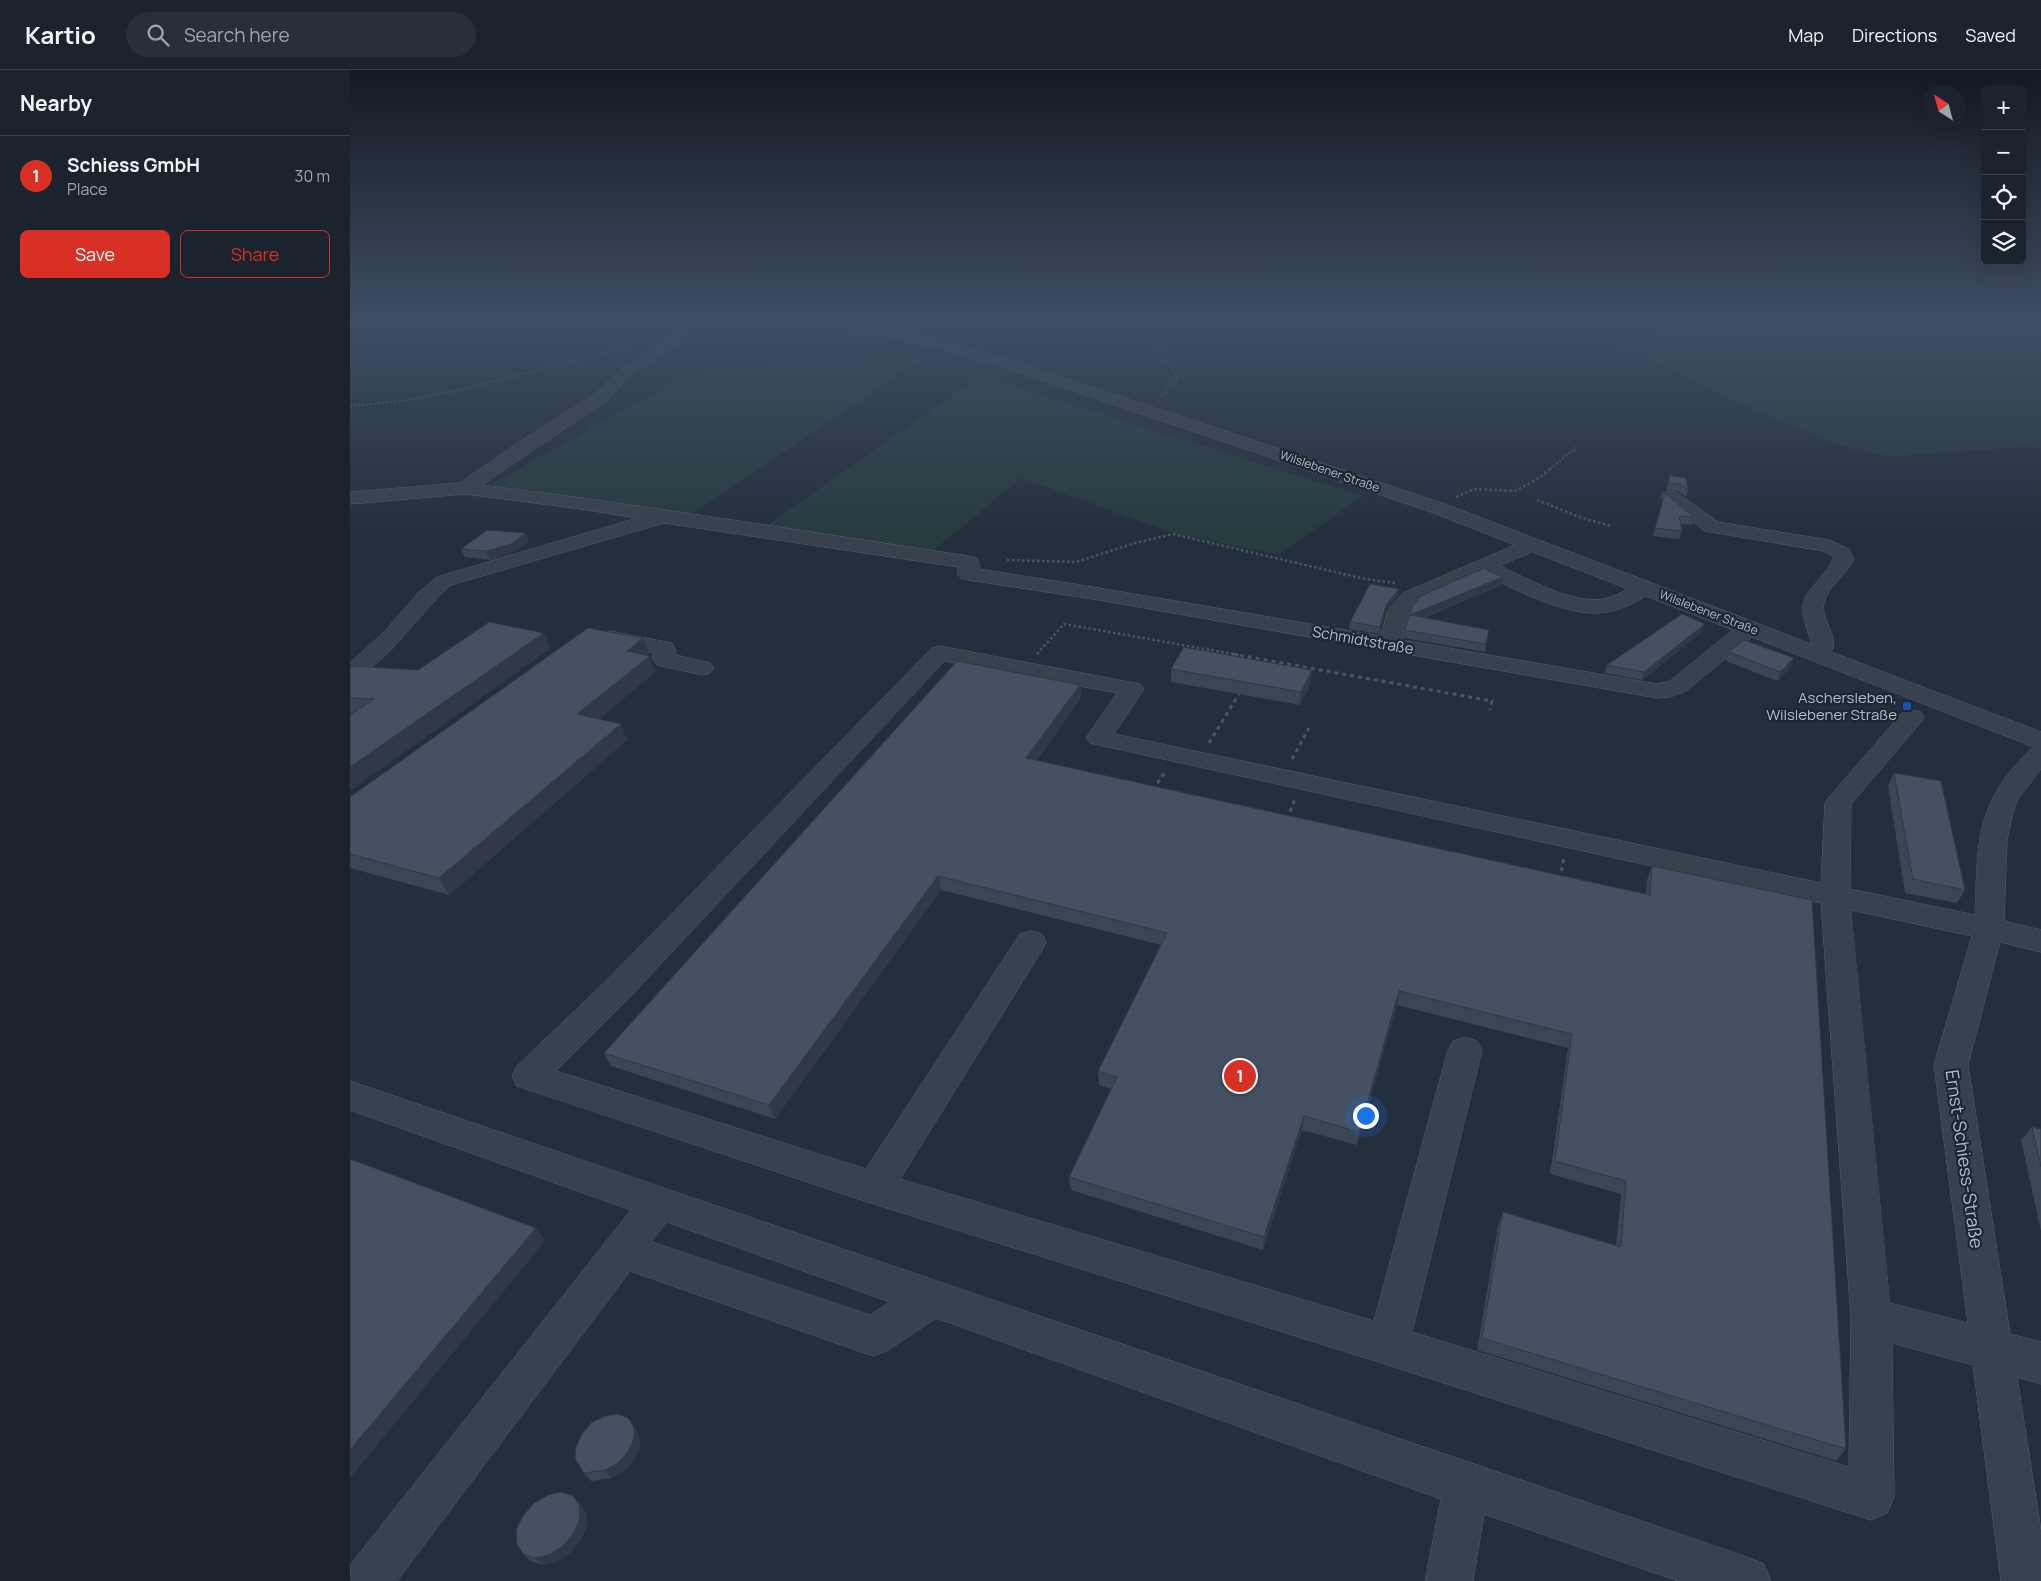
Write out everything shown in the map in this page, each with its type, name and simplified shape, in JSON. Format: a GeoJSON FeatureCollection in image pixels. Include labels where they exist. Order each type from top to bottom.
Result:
{"type":"FeatureCollection","features":[{"type":"Feature","properties":{"kind":"street"},"geometry":{"type":"LineString","coordinates":[[465,488],[605,393]]}},
{"type":"Feature","properties":{"kind":"street","name":"Wilslebener Straße"},"geometry":{"type":"LineString","coordinates":[[1093,393],[1438,508],[2041,741]]}},
{"type":"Feature","properties":{"kind":"street"},"geometry":{"type":"LineString","coordinates":[[350,498],[465,488],[581,503],[662,517],[968,562]]}},
{"type":"Feature","properties":{"kind":"street"},"geometry":{"type":"LineString","coordinates":[[1670,497],[1712,527],[1829,546],[1842,553],[1844,560],[1841,567],[1812,603],[1814,617],[1822,640],[1822,649],[1817,654]]}},
{"type":"Feature","properties":{"kind":"street"},"geometry":{"type":"LineString","coordinates":[[350,674],[372,657],[399,630],[435,587],[444,582],[654,521],[662,517]]}},
{"type":"Feature","properties":{"kind":"street"},"geometry":{"type":"LineString","coordinates":[[1390,644],[1398,612],[1411,598],[1449,580],[1485,567],[1527,541]]}},
{"type":"Feature","properties":{"kind":"street","name":"Schmidtstraße"},"geometry":{"type":"LineString","coordinates":[[968,562],[968,574],[1093,593],[1657,691],[1670,690],[1678,686],[1749,628]]}},
{"type":"Feature","properties":{"kind":"street"},"geometry":{"type":"LineString","coordinates":[[1485,567],[1515,582],[1585,607],[1602,606],[1645,588]]}},
{"type":"Feature","properties":{"kind":"street"},"geometry":{"type":"LineString","coordinates":[[590,634],[664,648],[665,660],[702,668]]}},
{"type":"Feature","properties":{"kind":"street"},"geometry":{"type":"LineString","coordinates":[[1912,717],[1838,802],[1835,896],[1871,1318],[1871,1498],[1388,1345],[874,1188],[529,1076],[631,975],[940,653],[1132,689],[1099,738],[1835,896],[1989,928],[2041,941]]}},
{"type":"Feature","properties":{"kind":"street","name":"Ernst-Schiess-Straße"},"geometry":{"type":"LineString","coordinates":[[2025,1581],[1950,1065],[1989,928],[1994,840],[1998,816],[2004,800],[2013,785],[2041,753]]}},
{"type":"Feature","properties":{"kind":"street"},"geometry":{"type":"LineString","coordinates":[[874,1188],[1031,942]]}},
{"type":"Feature","properties":{"kind":"street"},"geometry":{"type":"LineString","coordinates":[[1388,1345],[1465,1050]]}},
{"type":"Feature","properties":{"kind":"street"},"geometry":{"type":"LineString","coordinates":[[350,1095],[1466,1485],[1747,1581]]}},
{"type":"Feature","properties":{"kind":"street"},"geometry":{"type":"LineString","coordinates":[[368,1581],[659,1203]]}},
{"type":"Feature","properties":{"kind":"street"},"geometry":{"type":"LineString","coordinates":[[623,1250],[873,1336],[932,1298]]}},
{"type":"Feature","properties":{"kind":"street"},"geometry":{"type":"LineString","coordinates":[[1871,1318],[1992,1348],[2041,1363]]}},
{"type":"Feature","properties":{"kind":"street"},"geometry":{"type":"LineString","coordinates":[[1450,1581],[1466,1485]]}},
{"type":"Feature","properties":{"kind":"path"},"geometry":{"type":"LineString","coordinates":[[350,406],[403,401],[446,393]]}},
{"type":"Feature","properties":{"kind":"path"},"geometry":{"type":"LineString","coordinates":[[1143,409],[1155,402],[1164,393]]}},
{"type":"Feature","properties":{"kind":"path"},"geometry":{"type":"LineString","coordinates":[[1438,508],[1460,494],[1474,489],[1515,491],[1539,478],[1578,446]]}},
{"type":"Feature","properties":{"kind":"path"},"geometry":{"type":"LineString","coordinates":[[1537,500],[1582,518],[1611,526]]}},
{"type":"Feature","properties":{"kind":"path"},"geometry":{"type":"LineString","coordinates":[[968,562],[1029,560],[1076,562],[1135,543],[1173,534],[1385,583],[1412,584],[1449,580]]}},
{"type":"Feature","properties":{"kind":"path"},"geometry":{"type":"LineString","coordinates":[[1025,668],[1064,624],[1492,701],[1490,710]]}},
{"type":"Feature","properties":{"kind":"path"},"geometry":{"type":"LineString","coordinates":[[1152,791],[1187,757],[1239,694]]}},
{"type":"Feature","properties":{"kind":"path"},"geometry":{"type":"LineString","coordinates":[[1286,820],[1292,780],[1309,728]]}},
{"type":"Feature","properties":{"kind":"path"},"geometry":{"type":"LineString","coordinates":[[1559,881],[1568,838]]}},
{"type":"Feature","properties":{"kind":"green space"},"geometry":{"type":"Polygon","coordinates":[[[655,393],[872,393],[693,514],[490,485],[655,393]]]}},
{"type":"Feature","properties":{"kind":"green space"},"geometry":{"type":"Polygon","coordinates":[[[956,393],[1033,393],[1363,496],[1278,555],[1173,533],[1021,478],[934,550],[766,526],[956,393]]]}},
{"type":"Feature","properties":{"kind":"green space"},"geometry":{"type":"Polygon","coordinates":[[[1717,393],[2041,393],[2041,449],[2027,447],[1893,456],[1847,447],[1817,437],[1717,393]]]}},
{"type":"Feature","properties":{"kind":"building"},"geometry":{"type":"Polygon","coordinates":[[[1671,473],[1672,476],[1686,478],[1688,490],[1680,484],[1668,482],[1671,473]]]}},
{"type":"Feature","properties":{"kind":"building"},"geometry":{"type":"Polygon","coordinates":[[[1665,493],[1694,517],[1679,516],[1682,531],[1655,528],[1665,493]]]}},
{"type":"Feature","properties":{"kind":"building"},"geometry":{"type":"Polygon","coordinates":[[[487,530],[526,533],[511,544],[486,551],[461,549],[487,530]]]}},
{"type":"Feature","properties":{"kind":"building"},"geometry":{"type":"Polygon","coordinates":[[[1484,568],[1503,577],[1410,615],[1412,607],[1421,596],[1484,568]]]}},
{"type":"Feature","properties":{"kind":"building"},"geometry":{"type":"Polygon","coordinates":[[[1370,584],[1399,589],[1386,605],[1380,627],[1350,622],[1370,584]]]}},
{"type":"Feature","properties":{"kind":"building"},"geometry":{"type":"Polygon","coordinates":[[[1682,614],[1705,624],[1644,672],[1607,665],[1682,614]]]}},
{"type":"Feature","properties":{"kind":"building"},"geometry":{"type":"Polygon","coordinates":[[[1410,615],[1489,630],[1486,644],[1405,630],[1410,615]]]}},
{"type":"Feature","properties":{"kind":"building"},"geometry":{"type":"Polygon","coordinates":[[[489,622],[544,633],[350,767],[350,715],[374,699],[350,698],[350,668],[352,666],[418,670],[489,622]]]}},
{"type":"Feature","properties":{"kind":"building"},"geometry":{"type":"Polygon","coordinates":[[[588,628],[643,638],[627,651],[650,656],[577,714],[621,724],[439,878],[350,854],[350,797],[588,628]]]}},
{"type":"Feature","properties":{"kind":"building"},"geometry":{"type":"Polygon","coordinates":[[[1744,640],[1794,658],[1780,672],[1729,652],[1744,640]]]}},
{"type":"Feature","properties":{"kind":"building"},"geometry":{"type":"Polygon","coordinates":[[[1184,647],[1312,670],[1301,692],[1171,669],[1184,647]]]}},
{"type":"Feature","properties":{"kind":"building"},"geometry":{"type":"Polygon","coordinates":[[[957,661],[1080,685],[1026,758],[1650,895],[1652,866],[1812,900],[1846,1449],[1482,1338],[1503,1212],[1621,1247],[1626,1181],[1555,1161],[1572,1034],[1399,991],[1359,1132],[1304,1116],[1264,1237],[1069,1177],[1117,1077],[1098,1071],[1167,933],[938,876],[769,1105],[604,1053],[957,661]]]}},
{"type":"Feature","properties":{"kind":"building"},"geometry":{"type":"Polygon","coordinates":[[[1894,773],[1941,781],[1965,890],[1913,879],[1894,773]]]}},
{"type":"Feature","properties":{"kind":"building"},"geometry":{"type":"Polygon","coordinates":[[[2032,1127],[2041,1129],[2041,1167],[2032,1127]]]}},
{"type":"Feature","properties":{"kind":"building"},"geometry":{"type":"Polygon","coordinates":[[[350,1159],[536,1228],[350,1450],[350,1159]]]}},
{"type":"Feature","properties":{"kind":"building"},"geometry":{"type":"Polygon","coordinates":[[[618,1414],[628,1418],[634,1427],[634,1439],[628,1452],[618,1463],[605,1470],[584,1473],[575,1459],[576,1447],[582,1434],[592,1422],[605,1416],[618,1414]]]}},
{"type":"Feature","properties":{"kind":"building"},"geometry":{"type":"Polygon","coordinates":[[[561,1492],[573,1496],[579,1505],[580,1518],[574,1533],[563,1546],[549,1555],[535,1558],[523,1554],[517,1544],[516,1530],[523,1516],[534,1503],[548,1495],[561,1492]]]}},
{"type":"Feature","properties":{"kind":"place","name":"Aschersleben, Wilslebener Straße"},"geometry":{"type":"Point","coordinates":[1907,706]}},
{"type":"Feature","properties":{"kind":"place","name":"Schiess GmbH"},"geometry":{"type":"Point","coordinates":[1240,1076]}}]}
